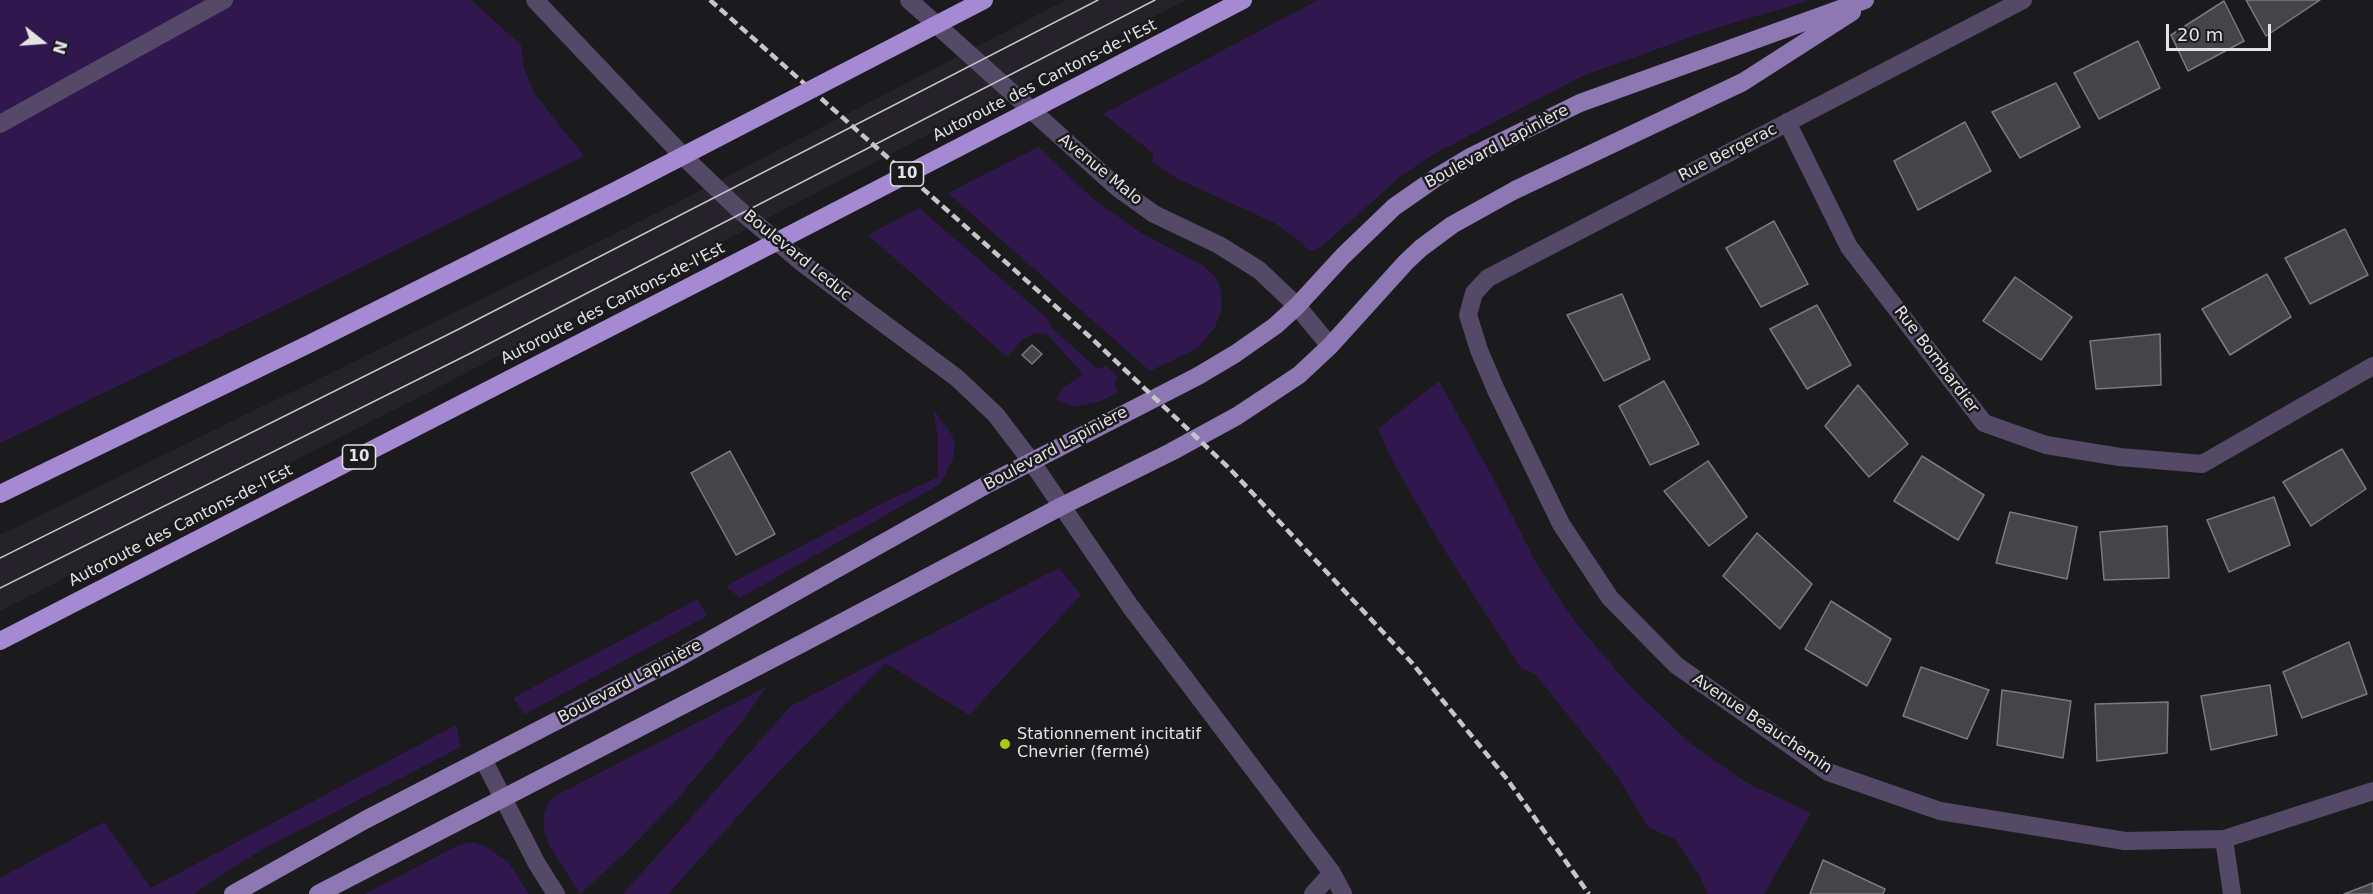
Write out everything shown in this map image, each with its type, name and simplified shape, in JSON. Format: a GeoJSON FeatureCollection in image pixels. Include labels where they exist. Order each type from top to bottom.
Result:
{"type":"FeatureCollection","features":[{"type":"Feature","properties":{"kind":"highway"},"geometry":{"type":"LineString","coordinates":[[0,494],[309,344],[621,188],[984,0]]}},
{"type":"Feature","properties":{"kind":"highway","name":"Autoroute des Cantons-de-l'Est"},"geometry":{"type":"LineString","coordinates":[[0,641],[1243,0]]}},
{"type":"Feature","properties":{"kind":"main road","name":"Boulevard Lapinière"},"geometry":{"type":"LineString","coordinates":[[233,894],[318,846],[687,653],[1031,461],[1216,365],[1275,326],[1394,207],[1472,156],[1580,103],[1864,0]]}},
{"type":"Feature","properties":{"kind":"main road"},"geometry":{"type":"LineString","coordinates":[[318,894],[841,624],[1062,506],[1172,452],[1237,416],[1299,375],[1330,346],[1406,262],[1452,225],[1515,190],[1743,82],[1871,0]]}},
{"type":"Feature","properties":{"kind":"street"},"geometry":{"type":"LineString","coordinates":[[0,124],[224,0]]}},
{"type":"Feature","properties":{"kind":"street","name":"Boulevard Leduc"},"geometry":{"type":"LineString","coordinates":[[535,0],[684,157],[736,207],[805,265],[970,389],[996,415],[1031,461],[1130,606],[1332,873],[1343,894]]}},
{"type":"Feature","properties":{"kind":"street","name":"Avenue Malo"},"geometry":{"type":"LineString","coordinates":[[909,0],[1119,189],[1154,213],[1244,260],[1278,286],[1330,346]]}},
{"type":"Feature","properties":{"kind":"street","name":"Rue Bergerac"},"geometry":{"type":"LineString","coordinates":[[1473,332],[1468,315],[1470,304],[1474,293],[1488,278],[2023,0]]}},
{"type":"Feature","properties":{"kind":"street","name":"Rue Bombardier"},"geometry":{"type":"LineString","coordinates":[[1787,122],[1849,247],[1984,423],[2046,445],[2120,457],[2202,464],[2373,366]]}},
{"type":"Feature","properties":{"kind":"street","name":"Avenue Beauchemin"},"geometry":{"type":"LineString","coordinates":[[1473,332],[1496,390],[1561,524],[1610,598],[1676,665],[1828,772],[1940,811],[2125,842],[2224,839],[2373,791]]}},
{"type":"Feature","properties":{"kind":"street"},"geometry":{"type":"LineString","coordinates":[[483,759],[537,864],[556,894]]}},
{"type":"Feature","properties":{"kind":"street"},"geometry":{"type":"LineString","coordinates":[[2224,839],[2232,894]]}},
{"type":"Feature","properties":{"kind":"street"},"geometry":{"type":"LineString","coordinates":[[1313,894],[1332,873]]}},
{"type":"Feature","properties":{"kind":"shaded area"},"geometry":{"type":"Polygon","coordinates":[[[0,0],[471,0],[521,45],[524,68],[534,93],[584,156],[269,313],[0,443],[0,0]]]}},
{"type":"Feature","properties":{"kind":"shaded area"},"geometry":{"type":"Polygon","coordinates":[[[1066,0],[1186,0],[697,255],[0,611],[0,535],[653,215],[1066,0]]]}},
{"type":"Feature","properties":{"kind":"shaded area"},"geometry":{"type":"Polygon","coordinates":[[[1318,0],[1811,0],[1713,29],[1582,76],[1432,155],[1400,177],[1321,247],[1309,251],[1301,242],[1273,222],[1178,179],[1152,162],[1154,154],[1103,114],[1318,0]]]}},
{"type":"Feature","properties":{"kind":"shaded area"},"geometry":{"type":"Polygon","coordinates":[[[1038,147],[1092,198],[1141,233],[1202,265],[1216,277],[1221,291],[1222,308],[1215,327],[1198,348],[1150,371],[948,193],[1038,147]]]}},
{"type":"Feature","properties":{"kind":"shaded area"},"geometry":{"type":"Polygon","coordinates":[[[919,208],[1048,319],[1051,327],[1097,369],[1106,366],[1119,378],[1114,383],[1119,392],[1100,401],[1075,407],[1056,400],[1062,389],[1083,374],[1047,334],[1035,333],[1023,339],[1006,356],[868,235],[919,208]]]}},
{"type":"Feature","properties":{"kind":"shaded area"},"geometry":{"type":"Polygon","coordinates":[[[1439,381],[1493,478],[1536,563],[1575,622],[1629,685],[1691,744],[1747,783],[1811,813],[1764,894],[1708,894],[1701,878],[1676,840],[1648,827],[1617,776],[1535,674],[1521,668],[1438,540],[1393,462],[1378,429],[1439,381]]]}},
{"type":"Feature","properties":{"kind":"shaded area"},"geometry":{"type":"Polygon","coordinates":[[[933,409],[952,435],[955,446],[953,459],[940,484],[740,598],[726,586],[881,504],[938,477],[938,438],[933,409]]]}},
{"type":"Feature","properties":{"kind":"shaded area"},"geometry":{"type":"Polygon","coordinates":[[[1059,568],[1081,595],[969,715],[886,663],[777,773],[668,894],[623,894],[791,706],[1059,568]]]}},
{"type":"Feature","properties":{"kind":"shaded area"},"geometry":{"type":"Polygon","coordinates":[[[698,599],[707,616],[525,714],[513,698],[698,599]]]}},
{"type":"Feature","properties":{"kind":"shaded area"},"geometry":{"type":"Polygon","coordinates":[[[766,687],[744,719],[675,802],[626,852],[580,894],[549,845],[544,829],[544,815],[548,804],[555,796],[766,687]]]}},
{"type":"Feature","properties":{"kind":"shaded area"},"geometry":{"type":"Polygon","coordinates":[[[456,725],[461,747],[265,848],[194,894],[0,894],[0,878],[104,822],[151,888],[456,725]]]}},
{"type":"Feature","properties":{"kind":"shaded area"},"geometry":{"type":"Polygon","coordinates":[[[472,842],[485,846],[508,862],[529,894],[365,894],[459,845],[472,842]]]}},
{"type":"Feature","properties":{"kind":"building"},"geometry":{"type":"Polygon","coordinates":[[[2246,0],[2320,0],[2266,36],[2246,0]]]}},
{"type":"Feature","properties":{"kind":"building"},"geometry":{"type":"Polygon","coordinates":[[[2224,1],[2244,41],[2188,71],[2171,35],[2224,1]]]}},
{"type":"Feature","properties":{"kind":"building"},"geometry":{"type":"Polygon","coordinates":[[[2138,41],[2160,88],[2099,119],[2074,73],[2138,41]]]}},
{"type":"Feature","properties":{"kind":"building"},"geometry":{"type":"Polygon","coordinates":[[[2056,83],[2080,127],[2020,158],[1992,112],[2056,83]]]}},
{"type":"Feature","properties":{"kind":"building"},"geometry":{"type":"Polygon","coordinates":[[[1965,122],[1991,171],[1918,210],[1894,161],[1965,122]]]}},
{"type":"Feature","properties":{"kind":"building"},"geometry":{"type":"Polygon","coordinates":[[[1774,221],[1808,284],[1761,307],[1726,248],[1774,221]]]}},
{"type":"Feature","properties":{"kind":"building"},"geometry":{"type":"Polygon","coordinates":[[[2345,229],[2368,275],[2310,304],[2285,258],[2345,229]]]}},
{"type":"Feature","properties":{"kind":"building"},"geometry":{"type":"Polygon","coordinates":[[[2267,274],[2291,317],[2230,355],[2202,309],[2267,274]]]}},
{"type":"Feature","properties":{"kind":"building"},"geometry":{"type":"Polygon","coordinates":[[[2015,277],[2072,317],[2041,360],[1983,321],[2015,277]]]}},
{"type":"Feature","properties":{"kind":"building"},"geometry":{"type":"Polygon","coordinates":[[[1622,294],[1650,359],[1604,381],[1567,315],[1622,294]]]}},
{"type":"Feature","properties":{"kind":"building"},"geometry":{"type":"Polygon","coordinates":[[[1817,305],[1851,365],[1807,389],[1770,329],[1817,305]]]}},
{"type":"Feature","properties":{"kind":"building"},"geometry":{"type":"Polygon","coordinates":[[[2160,334],[2161,385],[2096,389],[2090,341],[2160,334]]]}},
{"type":"Feature","properties":{"kind":"building"},"geometry":{"type":"Polygon","coordinates":[[[1032,345],[1042,354],[1032,364],[1022,355],[1032,345]]]}},
{"type":"Feature","properties":{"kind":"building"},"geometry":{"type":"Polygon","coordinates":[[[1664,381],[1699,444],[1650,465],[1619,406],[1664,381]]]}},
{"type":"Feature","properties":{"kind":"building"},"geometry":{"type":"Polygon","coordinates":[[[1858,385],[1908,444],[1869,477],[1825,426],[1858,385]]]}},
{"type":"Feature","properties":{"kind":"building"},"geometry":{"type":"Polygon","coordinates":[[[2342,449],[2366,489],[2311,526],[2283,482],[2342,449]]]}},
{"type":"Feature","properties":{"kind":"building"},"geometry":{"type":"Polygon","coordinates":[[[730,451],[775,534],[736,555],[691,473],[730,451]]]}},
{"type":"Feature","properties":{"kind":"building"},"geometry":{"type":"Polygon","coordinates":[[[1922,456],[1984,495],[1958,540],[1894,501],[1922,456]]]}},
{"type":"Feature","properties":{"kind":"building"},"geometry":{"type":"Polygon","coordinates":[[[1708,461],[1747,517],[1709,546],[1664,491],[1708,461]]]}},
{"type":"Feature","properties":{"kind":"building"},"geometry":{"type":"Polygon","coordinates":[[[2274,497],[2290,545],[2229,572],[2207,520],[2274,497]]]}},
{"type":"Feature","properties":{"kind":"building"},"geometry":{"type":"Polygon","coordinates":[[[2010,512],[2077,527],[2067,579],[1996,563],[2010,512]]]}},
{"type":"Feature","properties":{"kind":"building"},"geometry":{"type":"Polygon","coordinates":[[[2167,526],[2169,578],[2104,580],[2100,532],[2167,526]]]}},
{"type":"Feature","properties":{"kind":"building"},"geometry":{"type":"Polygon","coordinates":[[[1757,533],[1812,584],[1780,629],[1723,576],[1757,533]]]}},
{"type":"Feature","properties":{"kind":"building"},"geometry":{"type":"Polygon","coordinates":[[[1831,601],[1891,639],[1867,686],[1805,649],[1831,601]]]}},
{"type":"Feature","properties":{"kind":"building"},"geometry":{"type":"Polygon","coordinates":[[[2349,642],[2367,694],[2302,718],[2283,672],[2349,642]]]}},
{"type":"Feature","properties":{"kind":"building"},"geometry":{"type":"Polygon","coordinates":[[[1921,667],[1989,690],[1967,739],[1903,716],[1921,667]]]}},
{"type":"Feature","properties":{"kind":"building"},"geometry":{"type":"Polygon","coordinates":[[[2270,685],[2277,735],[2211,750],[2201,696],[2270,685]]]}},
{"type":"Feature","properties":{"kind":"building"},"geometry":{"type":"Polygon","coordinates":[[[2002,690],[2071,701],[2063,758],[1997,745],[2002,690]]]}},
{"type":"Feature","properties":{"kind":"building"},"geometry":{"type":"Polygon","coordinates":[[[2168,702],[2167,753],[2097,761],[2095,704],[2168,702]]]}},
{"type":"Feature","properties":{"kind":"building"},"geometry":{"type":"Polygon","coordinates":[[[1823,860],[1885,889],[1883,894],[1810,894],[1823,860]]]}},
{"type":"Feature","properties":{"kind":"building"},"geometry":{"type":"Polygon","coordinates":[[[2373,883],[2373,894],[2344,894],[2373,883]]]}},
{"type":"Feature","properties":{"kind":"tram line"},"geometry":{"type":"LineString","coordinates":[[0,558],[459,329],[1098,0]]}},
{"type":"Feature","properties":{"kind":"tram line"},"geometry":{"type":"LineString","coordinates":[[0,588],[471,353],[1155,0]]}},
{"type":"Feature","properties":{"kind":"railway"},"geometry":{"type":"LineString","coordinates":[[710,0],[1089,336],[1229,468],[1412,663],[1507,779],[1589,894]]}},
{"type":"Feature","properties":{"kind":"place","name":"Stationnement incitatif Chevrier (fermé)"},"geometry":{"type":"Point","coordinates":[1005,744]}}]}
